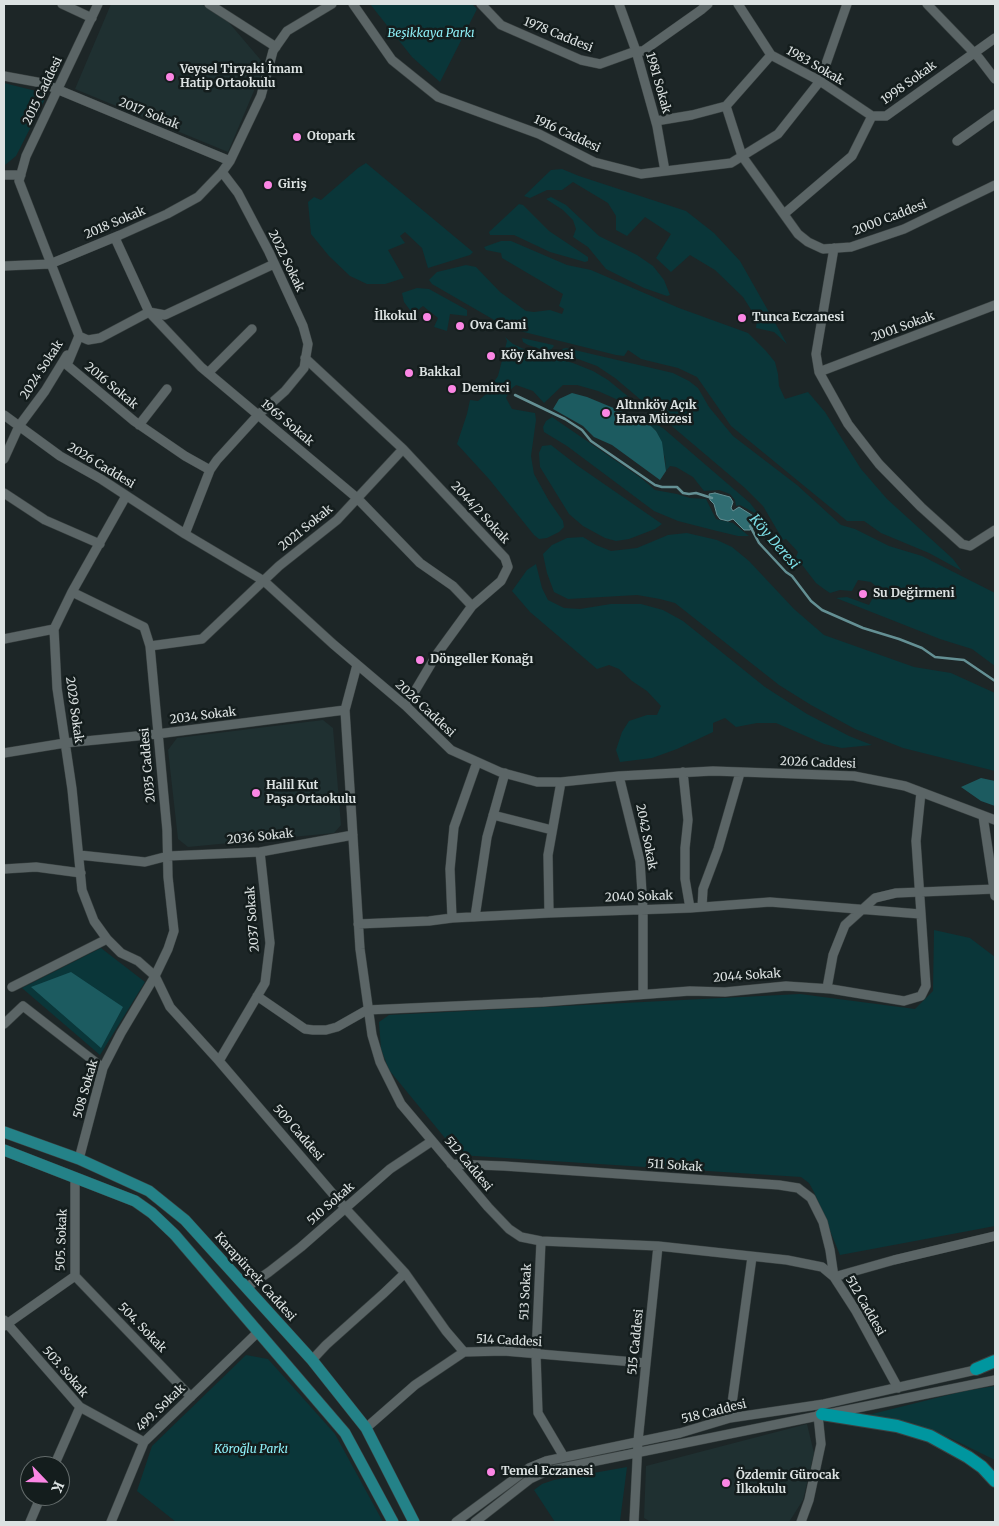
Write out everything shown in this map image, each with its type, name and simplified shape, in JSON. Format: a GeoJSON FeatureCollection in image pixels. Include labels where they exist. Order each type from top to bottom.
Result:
{"type":"FeatureCollection","features":[{"type":"Feature","properties":{"kind":"highway"},"geometry":{"type":"LineString","coordinates":[[976,1369],[995,1361]]}},
{"type":"Feature","properties":{"kind":"highway"},"geometry":{"type":"LineString","coordinates":[[820,1415],[897,1426],[930,1436],[968,1457],[982,1467],[995,1481]]}},
{"type":"Feature","properties":{"kind":"main road","name":"Karapürçek Caddesi"},"geometry":{"type":"LineString","coordinates":[[4,1132],[79,1159],[149,1191],[185,1220],[247,1286],[312,1360],[366,1428],[414,1522]]}},
{"type":"Feature","properties":{"kind":"main road"},"geometry":{"type":"LineString","coordinates":[[4,1150],[135,1201],[152,1213],[175,1235],[345,1433],[393,1522]]}},
{"type":"Feature","properties":{"kind":"street"},"geometry":{"type":"LineString","coordinates":[[62,4],[92,18]]}},
{"type":"Feature","properties":{"kind":"street","name":"2015 Caddesi"},"geometry":{"type":"LineString","coordinates":[[20,176],[26,156],[98,4]]}},
{"type":"Feature","properties":{"kind":"street"},"geometry":{"type":"LineString","coordinates":[[209,4],[276,47]]}},
{"type":"Feature","properties":{"kind":"street"},"geometry":{"type":"LineString","coordinates":[[222,172],[230,161],[261,96],[273,51],[287,31],[332,4]]}},
{"type":"Feature","properties":{"kind":"street","name":"1916 Caddesi"},"geometry":{"type":"LineString","coordinates":[[352,4],[392,60],[438,97],[539,134],[594,162],[641,174],[731,164],[778,134],[820,81],[847,4]]}},
{"type":"Feature","properties":{"kind":"street","name":"1978 Caddesi"},"geometry":{"type":"LineString","coordinates":[[481,4],[501,25],[581,60],[600,64],[636,51],[643,51],[708,4]]}},
{"type":"Feature","properties":{"kind":"street","name":"1981 Sokak"},"geometry":{"type":"LineString","coordinates":[[619,4],[636,51],[656,121],[665,171]]}},
{"type":"Feature","properties":{"kind":"street","name":"1983 Sokak"},"geometry":{"type":"LineString","coordinates":[[738,4],[771,55],[820,81],[872,116]]}},
{"type":"Feature","properties":{"kind":"street"},"geometry":{"type":"LineString","coordinates":[[927,4],[973,52],[995,79]]}},
{"type":"Feature","properties":{"kind":"street","name":"1998 Sokak"},"geometry":{"type":"LineString","coordinates":[[784,214],[852,156],[872,116],[886,116],[995,38]]}},
{"type":"Feature","properties":{"kind":"street"},"geometry":{"type":"LineString","coordinates":[[656,121],[692,115],[726,106],[771,55]]}},
{"type":"Feature","properties":{"kind":"street","name":"2017 Sokak"},"geometry":{"type":"LineString","coordinates":[[4,76],[42,84],[230,161]]}},
{"type":"Feature","properties":{"kind":"street","name":"2000 Caddesi"},"geometry":{"type":"LineString","coordinates":[[726,106],[742,156],[798,234],[808,242],[823,249],[851,247],[904,229],[995,185]]}},
{"type":"Feature","properties":{"kind":"street"},"geometry":{"type":"LineString","coordinates":[[957,141],[995,114]]}},
{"type":"Feature","properties":{"kind":"street","name":"2018 Sokak"},"geometry":{"type":"LineString","coordinates":[[4,266],[50,264],[114,238],[167,214],[198,197],[222,172]]}},
{"type":"Feature","properties":{"kind":"street","name":"2022 Sokak"},"geometry":{"type":"LineString","coordinates":[[222,172],[238,193],[303,326],[308,344],[306,358]]}},
{"type":"Feature","properties":{"kind":"street"},"geometry":{"type":"LineString","coordinates":[[4,175],[20,176],[19,181],[79,336]]}},
{"type":"Feature","properties":{"kind":"street","name":"1965 Sokak"},"geometry":{"type":"LineString","coordinates":[[114,238],[149,312],[208,373],[357,498],[420,563],[453,586],[472,606]]}},
{"type":"Feature","properties":{"kind":"street"},"geometry":{"type":"LineString","coordinates":[[834,248],[816,354],[819,372],[848,424],[879,464],[921,507],[962,544],[970,546],[995,530]]}},
{"type":"Feature","properties":{"kind":"street"},"geometry":{"type":"LineString","coordinates":[[149,312],[165,315],[274,264]]}},
{"type":"Feature","properties":{"kind":"street","name":"2001 Sokak"},"geometry":{"type":"LineString","coordinates":[[819,372],[995,305]]}},
{"type":"Feature","properties":{"kind":"street","name":"2024 Sokak"},"geometry":{"type":"LineString","coordinates":[[4,459],[19,426],[45,391],[79,336],[88,340],[100,338],[149,312]]}},
{"type":"Feature","properties":{"kind":"street"},"geometry":{"type":"LineString","coordinates":[[208,373],[252,329]]}},
{"type":"Feature","properties":{"kind":"street","name":"2016 Sokak"},"geometry":{"type":"LineString","coordinates":[[79,336],[67,365],[139,425],[185,456],[210,470]]}},
{"type":"Feature","properties":{"kind":"street"},"geometry":{"type":"LineString","coordinates":[[185,534],[210,470],[258,415],[285,391],[304,368],[306,358]]}},
{"type":"Feature","properties":{"kind":"street","name":"2044/2 Sokak"},"geometry":{"type":"LineString","coordinates":[[306,358],[403,449],[505,558],[508,566],[500,581],[472,606],[437,654],[406,706]]}},
{"type":"Feature","properties":{"kind":"street"},"geometry":{"type":"LineString","coordinates":[[139,425],[166,389]]}},
{"type":"Feature","properties":{"kind":"street","name":"2026 Caddesi"},"geometry":{"type":"LineString","coordinates":[[4,415],[60,456],[101,479],[185,534],[264,581],[357,665],[406,706],[451,750],[477,762],[505,773],[537,782],[713,771],[854,776],[905,786],[995,820]]}},
{"type":"Feature","properties":{"kind":"street","name":"2021 Sokak"},"geometry":{"type":"LineString","coordinates":[[150,646],[202,639],[279,566],[338,520],[403,449]]}},
{"type":"Feature","properties":{"kind":"street"},"geometry":{"type":"LineString","coordinates":[[4,493],[45,520],[100,544]]}},
{"type":"Feature","properties":{"kind":"street","name":"2029 Sokak"},"geometry":{"type":"LineString","coordinates":[[107,939],[94,921],[82,890],[72,789],[57,688],[54,629],[72,592],[126,496]]}},
{"type":"Feature","properties":{"kind":"street","name":"2035 Caddesi"},"geometry":{"type":"LineString","coordinates":[[72,592],[144,627],[150,646],[174,930],[155,976]]}},
{"type":"Feature","properties":{"kind":"street"},"geometry":{"type":"LineString","coordinates":[[4,639],[54,629]]}},
{"type":"Feature","properties":{"kind":"street","name":"512 Caddesi"},"geometry":{"type":"LineString","coordinates":[[357,665],[345,710],[358,924],[367,1010],[380,1062],[401,1104],[488,1208],[520,1237],[541,1241],[658,1246],[787,1260],[822,1267],[834,1277],[856,1311],[898,1388]]}},
{"type":"Feature","properties":{"kind":"street","name":"2034 Sokak"},"geometry":{"type":"LineString","coordinates":[[4,753],[65,743],[157,734],[345,710]]}},
{"type":"Feature","properties":{"kind":"street"},"geometry":{"type":"LineString","coordinates":[[452,918],[450,869],[454,827],[477,762]]}},
{"type":"Feature","properties":{"kind":"street"},"geometry":{"type":"LineString","coordinates":[[683,772],[688,820],[684,848],[685,879],[690,908]]}},
{"type":"Feature","properties":{"kind":"street"},"geometry":{"type":"LineString","coordinates":[[475,917],[487,837],[505,773]]}},
{"type":"Feature","properties":{"kind":"street"},"geometry":{"type":"LineString","coordinates":[[702,907],[704,889],[718,849],[740,773]]}},
{"type":"Feature","properties":{"kind":"street","name":"2042 Sokak"},"geometry":{"type":"LineString","coordinates":[[619,776],[640,861],[643,909],[643,994]]}},
{"type":"Feature","properties":{"kind":"street"},"geometry":{"type":"LineString","coordinates":[[549,913],[548,855],[561,782]]}},
{"type":"Feature","properties":{"kind":"street","name":"2044 Sokak"},"geometry":{"type":"LineString","coordinates":[[367,1010],[543,1002],[786,986],[828,988],[904,1001],[921,996],[926,986],[918,892],[916,841],[920,792]]}},
{"type":"Feature","properties":{"kind":"street"},"geometry":{"type":"LineString","coordinates":[[493,815],[552,830]]}},
{"type":"Feature","properties":{"kind":"street"},"geometry":{"type":"LineString","coordinates":[[828,988],[832,955],[845,925],[875,898],[896,893],[995,891],[983,816]]}},
{"type":"Feature","properties":{"kind":"street","name":"2036 Sokak"},"geometry":{"type":"LineString","coordinates":[[79,855],[145,862],[168,856],[260,852],[353,836]]}},
{"type":"Feature","properties":{"kind":"street","name":"2037 Sokak"},"geometry":{"type":"LineString","coordinates":[[219,1061],[266,983],[270,943],[260,852]]}},
{"type":"Feature","properties":{"kind":"street"},"geometry":{"type":"LineString","coordinates":[[4,869],[36,867],[81,873]]}},
{"type":"Feature","properties":{"kind":"street","name":"2040 Sokak"},"geometry":{"type":"LineString","coordinates":[[358,924],[549,913],[690,908],[770,902],[920,914]]}},
{"type":"Feature","properties":{"kind":"street"},"geometry":{"type":"LineString","coordinates":[[12,987],[107,939]]}},
{"type":"Feature","properties":{"kind":"street","name":"509 Caddesi"},"geometry":{"type":"LineString","coordinates":[[107,939],[121,953],[138,962],[155,976],[170,1008],[405,1273],[446,1331],[464,1352]]}},
{"type":"Feature","properties":{"kind":"street","name":"508 Sokak"},"geometry":{"type":"LineString","coordinates":[[79,1159],[103,1068],[121,1033],[155,976]]}},
{"type":"Feature","properties":{"kind":"street"},"geometry":{"type":"LineString","coordinates":[[258,996],[305,1029],[326,1030],[337,1027],[367,1010]]}},
{"type":"Feature","properties":{"kind":"street"},"geometry":{"type":"LineString","coordinates":[[4,1024],[23,1006],[103,1068]]}},
{"type":"Feature","properties":{"kind":"street","name":"510 Sokak"},"geometry":{"type":"LineString","coordinates":[[247,1286],[270,1272],[301,1247],[390,1169],[432,1141]]}},
{"type":"Feature","properties":{"kind":"street","name":"511 Sokak"},"geometry":{"type":"LineString","coordinates":[[451,1164],[780,1185],[798,1188],[811,1198],[823,1222],[834,1277]]}},
{"type":"Feature","properties":{"kind":"street","name":"505. Sokak"},"geometry":{"type":"LineString","coordinates":[[5,1324],[75,1276],[75,1178]]}},
{"type":"Feature","properties":{"kind":"street"},"geometry":{"type":"LineString","coordinates":[[834,1277],[894,1260],[995,1236]]}},
{"type":"Feature","properties":{"kind":"street","name":"513 Sokak"},"geometry":{"type":"LineString","coordinates":[[541,1241],[536,1355],[538,1414],[564,1457]]}},
{"type":"Feature","properties":{"kind":"street","name":"515 Caddesi"},"geometry":{"type":"LineString","coordinates":[[634,1522],[638,1441],[658,1246]]}},
{"type":"Feature","properties":{"kind":"street"},"geometry":{"type":"LineString","coordinates":[[730,1418],[752,1257]]}},
{"type":"Feature","properties":{"kind":"street"},"geometry":{"type":"LineString","coordinates":[[312,1360],[326,1344],[405,1273]]}},
{"type":"Feature","properties":{"kind":"street","name":"504. Sokak"},"geometry":{"type":"LineString","coordinates":[[75,1276],[191,1397]]}},
{"type":"Feature","properties":{"kind":"street","name":"503. Sokak"},"geometry":{"type":"LineString","coordinates":[[5,1324],[80,1407],[144,1442]]}},
{"type":"Feature","properties":{"kind":"street","name":"499. Sokak"},"geometry":{"type":"LineString","coordinates":[[111,1522],[144,1442],[258,1332]]}},
{"type":"Feature","properties":{"kind":"street","name":"514 Caddesi"},"geometry":{"type":"LineString","coordinates":[[366,1428],[415,1385],[464,1352],[504,1351],[646,1363]]}},
{"type":"Feature","properties":{"kind":"street","name":"518 Caddesi"},"geometry":{"type":"LineString","coordinates":[[456,1522],[529,1468],[546,1461],[680,1433],[730,1418],[824,1404],[995,1366]]}},
{"type":"Feature","properties":{"kind":"street","name":"518 Caddesi"},"geometry":{"type":"LineString","coordinates":[[475,1522],[539,1474],[638,1452],[995,1380]]}},
{"type":"Feature","properties":{"kind":"street"},"geometry":{"type":"LineString","coordinates":[[58,1456],[80,1407]]}},
{"type":"Feature","properties":{"kind":"street"},"geometry":{"type":"LineString","coordinates":[[801,1522],[809,1500],[821,1444],[820,1415]]}},
{"type":"Feature","properties":{"kind":"street"},"geometry":{"type":"LineString","coordinates":[[30,1522],[37,1506]]}},
{"type":"Feature","properties":{"kind":"shaded area","name":"Veysel Tiryaki İmam Hatip Ortaokulu"},"geometry":{"type":"Polygon","coordinates":[[[111,4],[201,4],[225,18],[265,65],[228,152],[75,89],[111,4]]]}},
{"type":"Feature","properties":{"kind":"shaded area"},"geometry":{"type":"Polygon","coordinates":[[[572,393],[587,397],[628,414],[642,417],[656,431],[662,442],[666,471],[660,480],[612,445],[594,437],[583,426],[553,409],[559,399],[572,393]]]}},
{"type":"Feature","properties":{"kind":"shaded area"},"geometry":{"type":"Polygon","coordinates":[[[715,493],[730,497],[733,502],[731,508],[733,511],[739,507],[755,517],[757,521],[756,526],[750,530],[744,530],[733,519],[728,521],[720,519],[714,504],[710,500],[709,494],[715,493]]]}},
{"type":"Feature","properties":{"kind":"shaded area","name":"Halil Kut Paşa Ortaokulu"},"geometry":{"type":"Polygon","coordinates":[[[323,720],[333,728],[341,825],[334,833],[188,847],[178,839],[168,750],[177,738],[323,720]]]}},
{"type":"Feature","properties":{"kind":"shaded area"},"geometry":{"type":"Polygon","coordinates":[[[981,778],[995,781],[995,806],[981,801],[961,787],[981,778]]]}},
{"type":"Feature","properties":{"kind":"shaded area"},"geometry":{"type":"Polygon","coordinates":[[[71,972],[123,1007],[101,1048],[31,987],[71,972]]]}},
{"type":"Feature","properties":{"kind":"shaded area","name":"Özdemir Gürocak İlkokulu"},"geometry":{"type":"Polygon","coordinates":[[[807,1424],[814,1453],[803,1500],[789,1522],[651,1522],[644,1518],[646,1466],[807,1424]]]}},
{"type":"Feature","properties":{"kind":"green space","name":"Beşikkaya Parkı"},"geometry":{"type":"Polygon","coordinates":[[[370,4],[472,4],[477,9],[440,82],[412,57],[370,4]]]}},
{"type":"Feature","properties":{"kind":"green space"},"geometry":{"type":"Polygon","coordinates":[[[4,83],[44,93],[44,101],[16,156],[5,165],[4,165],[4,83]]]}},
{"type":"Feature","properties":{"kind":"green space"},"geometry":{"type":"Polygon","coordinates":[[[366,163],[473,252],[470,255],[428,268],[422,248],[405,232],[400,236],[405,243],[388,250],[404,278],[385,284],[367,284],[350,276],[329,256],[311,234],[308,202],[314,197],[321,200],[366,163]]]}},
{"type":"Feature","properties":{"kind":"green space"},"geometry":{"type":"Polygon","coordinates":[[[562,169],[686,211],[714,233],[740,261],[787,344],[774,332],[756,328],[757,319],[743,297],[715,270],[690,255],[671,272],[656,258],[671,234],[645,217],[627,236],[616,230],[616,216],[608,203],[573,182],[562,190],[547,190],[530,198],[524,196],[551,170],[562,169]]]}},
{"type":"Feature","properties":{"kind":"green space"},"geometry":{"type":"Polygon","coordinates":[[[551,197],[566,205],[599,236],[637,255],[653,266],[664,280],[670,295],[667,296],[644,288],[606,269],[588,247],[573,237],[576,229],[573,220],[563,210],[546,199],[551,197]]]}},
{"type":"Feature","properties":{"kind":"green space"},"geometry":{"type":"Polygon","coordinates":[[[519,204],[523,205],[549,231],[588,257],[588,261],[585,262],[550,252],[514,235],[490,235],[489,232],[519,204]]]}},
{"type":"Feature","properties":{"kind":"green space"},"geometry":{"type":"Polygon","coordinates":[[[501,241],[511,241],[567,265],[591,270],[679,308],[748,333],[775,362],[779,386],[785,399],[808,392],[825,412],[861,469],[887,499],[953,559],[962,571],[929,553],[881,533],[864,521],[847,521],[731,426],[697,377],[678,368],[641,359],[628,350],[624,356],[616,355],[508,328],[432,284],[429,280],[437,272],[466,265],[476,267],[500,292],[526,311],[550,310],[562,314],[564,309],[559,306],[563,294],[502,258],[501,253],[486,250],[484,247],[501,241]]]}},
{"type":"Feature","properties":{"kind":"green space"},"geometry":{"type":"Polygon","coordinates":[[[417,288],[429,289],[467,310],[467,316],[450,314],[447,331],[434,327],[438,318],[423,306],[413,314],[404,302],[402,293],[417,288]]]}},
{"type":"Feature","properties":{"kind":"green space"},"geometry":{"type":"Polygon","coordinates":[[[505,337],[513,344],[528,351],[573,363],[593,371],[608,380],[641,407],[636,408],[598,391],[577,385],[563,385],[544,403],[533,391],[516,385],[510,390],[506,398],[512,409],[535,413],[536,420],[531,456],[534,474],[563,521],[564,527],[547,538],[539,539],[534,535],[489,479],[457,444],[470,400],[478,401],[485,395],[498,376],[507,341],[505,337]]]}},
{"type":"Feature","properties":{"kind":"green space"},"geometry":{"type":"Polygon","coordinates":[[[522,338],[554,346],[550,351],[544,350],[528,345],[523,342],[522,338]]]}},
{"type":"Feature","properties":{"kind":"green space"},"geometry":{"type":"Polygon","coordinates":[[[566,348],[673,373],[689,381],[698,388],[709,407],[733,436],[797,485],[841,525],[855,529],[889,546],[922,556],[995,593],[995,666],[972,649],[940,639],[836,598],[847,597],[869,605],[878,588],[871,582],[858,580],[852,591],[840,590],[830,593],[816,583],[796,557],[798,552],[786,539],[783,540],[763,506],[745,488],[615,378],[597,366],[564,354],[562,349],[566,348]]]}},
{"type":"Feature","properties":{"kind":"green space"},"geometry":{"type":"Polygon","coordinates":[[[552,417],[641,478],[655,490],[690,498],[706,499],[716,519],[733,523],[749,536],[738,536],[678,521],[654,511],[567,446],[544,432],[543,427],[546,421],[552,417]]]}},
{"type":"Feature","properties":{"kind":"green space"},"geometry":{"type":"Polygon","coordinates":[[[642,417],[649,419],[664,429],[750,503],[760,516],[740,505],[736,506],[735,500],[730,494],[719,490],[704,491],[693,477],[676,467],[670,466],[666,471],[665,458],[656,431],[642,417]]]}},
{"type":"Feature","properties":{"kind":"green space"},"geometry":{"type":"Polygon","coordinates":[[[551,445],[662,524],[655,529],[629,539],[616,541],[605,538],[583,526],[569,514],[540,467],[539,453],[542,446],[551,445]]]}},
{"type":"Feature","properties":{"kind":"green space"},"geometry":{"type":"Polygon","coordinates":[[[687,533],[717,540],[732,547],[749,561],[794,609],[824,635],[914,667],[951,673],[995,693],[995,771],[903,748],[855,729],[779,685],[675,603],[637,595],[568,599],[554,592],[547,573],[543,554],[552,545],[567,538],[583,537],[611,551],[637,548],[668,535],[687,533]]]}},
{"type":"Feature","properties":{"kind":"green space"},"geometry":{"type":"Polygon","coordinates":[[[536,564],[542,588],[548,600],[564,608],[580,609],[611,604],[641,604],[663,610],[683,621],[765,687],[807,714],[849,736],[872,745],[842,748],[824,744],[776,723],[757,723],[736,727],[725,718],[713,723],[713,732],[677,749],[652,758],[620,762],[616,750],[622,732],[629,721],[647,715],[657,715],[661,706],[647,691],[619,669],[609,665],[597,669],[530,612],[512,591],[527,570],[536,564]]]}},
{"type":"Feature","properties":{"kind":"green space"},"geometry":{"type":"Polygon","coordinates":[[[934,930],[970,938],[995,957],[995,1226],[840,1255],[814,1192],[809,1183],[801,1177],[459,1155],[389,1070],[381,1049],[379,1022],[389,1015],[800,994],[915,1009],[933,991],[934,930]]]}},
{"type":"Feature","properties":{"kind":"green space"},"geometry":{"type":"Polygon","coordinates":[[[101,948],[145,982],[100,1055],[22,988],[101,948]]]}},
{"type":"Feature","properties":{"kind":"green space","name":"Köroğlu Parkı"},"geometry":{"type":"Polygon","coordinates":[[[246,1355],[268,1359],[335,1434],[383,1522],[176,1522],[137,1491],[152,1446],[246,1355]]]}},
{"type":"Feature","properties":{"kind":"green space"},"geometry":{"type":"Polygon","coordinates":[[[995,1386],[995,1460],[952,1439],[912,1423],[868,1415],[964,1391],[995,1386]]]}},
{"type":"Feature","properties":{"kind":"green space"},"geometry":{"type":"Polygon","coordinates":[[[627,1467],[620,1521],[618,1522],[555,1522],[534,1490],[542,1484],[554,1480],[627,1467]]]}},
{"type":"Feature","properties":{"kind":"waterway","name":"Köy Deresi"},"geometry":{"type":"LineString","coordinates":[[515,395],[565,419],[582,430],[591,441],[655,485],[677,487],[683,493],[696,493],[712,498]]}},
{"type":"Feature","properties":{"kind":"waterway","name":"Köy Deresi"},"geometry":{"type":"LineString","coordinates":[[750,526],[759,543],[792,576],[811,601],[822,610],[863,628],[922,648],[935,657],[964,660],[995,681]]}},
{"type":"Feature","properties":{"kind":"place","name":"Veysel Tiryaki İmam Hatip Ortaokulu"},"geometry":{"type":"Point","coordinates":[170,77]}},
{"type":"Feature","properties":{"kind":"place","name":"Otopark"},"geometry":{"type":"Point","coordinates":[297,137]}},
{"type":"Feature","properties":{"kind":"place","name":"Giriş"},"geometry":{"type":"Point","coordinates":[268,185]}},
{"type":"Feature","properties":{"kind":"place","name":"İlkokul"},"geometry":{"type":"Point","coordinates":[427,317]}},
{"type":"Feature","properties":{"kind":"place","name":"Tunca Eczanesi"},"geometry":{"type":"Point","coordinates":[742,318]}},
{"type":"Feature","properties":{"kind":"place","name":"Ova Cami"},"geometry":{"type":"Point","coordinates":[460,326]}},
{"type":"Feature","properties":{"kind":"place","name":"Köy Kahvesi"},"geometry":{"type":"Point","coordinates":[491,356]}},
{"type":"Feature","properties":{"kind":"place","name":"Bakkal"},"geometry":{"type":"Point","coordinates":[409,373]}},
{"type":"Feature","properties":{"kind":"place","name":"Demirci"},"geometry":{"type":"Point","coordinates":[452,389]}},
{"type":"Feature","properties":{"kind":"place","name":"Altınköy Açık Hava Müzesi"},"geometry":{"type":"Point","coordinates":[606,413]}},
{"type":"Feature","properties":{"kind":"place","name":"Su Değirmeni"},"geometry":{"type":"Point","coordinates":[863,594]}},
{"type":"Feature","properties":{"kind":"place","name":"Döngeller Konağı"},"geometry":{"type":"Point","coordinates":[420,660]}},
{"type":"Feature","properties":{"kind":"place","name":"Halil Kut Paşa Ortaokulu"},"geometry":{"type":"Point","coordinates":[256,793]}},
{"type":"Feature","properties":{"kind":"place","name":"Temel Eczanesi"},"geometry":{"type":"Point","coordinates":[491,1472]}},
{"type":"Feature","properties":{"kind":"place","name":"Özdemir Gürocak İlkokulu"},"geometry":{"type":"Point","coordinates":[726,1483]}}]}
